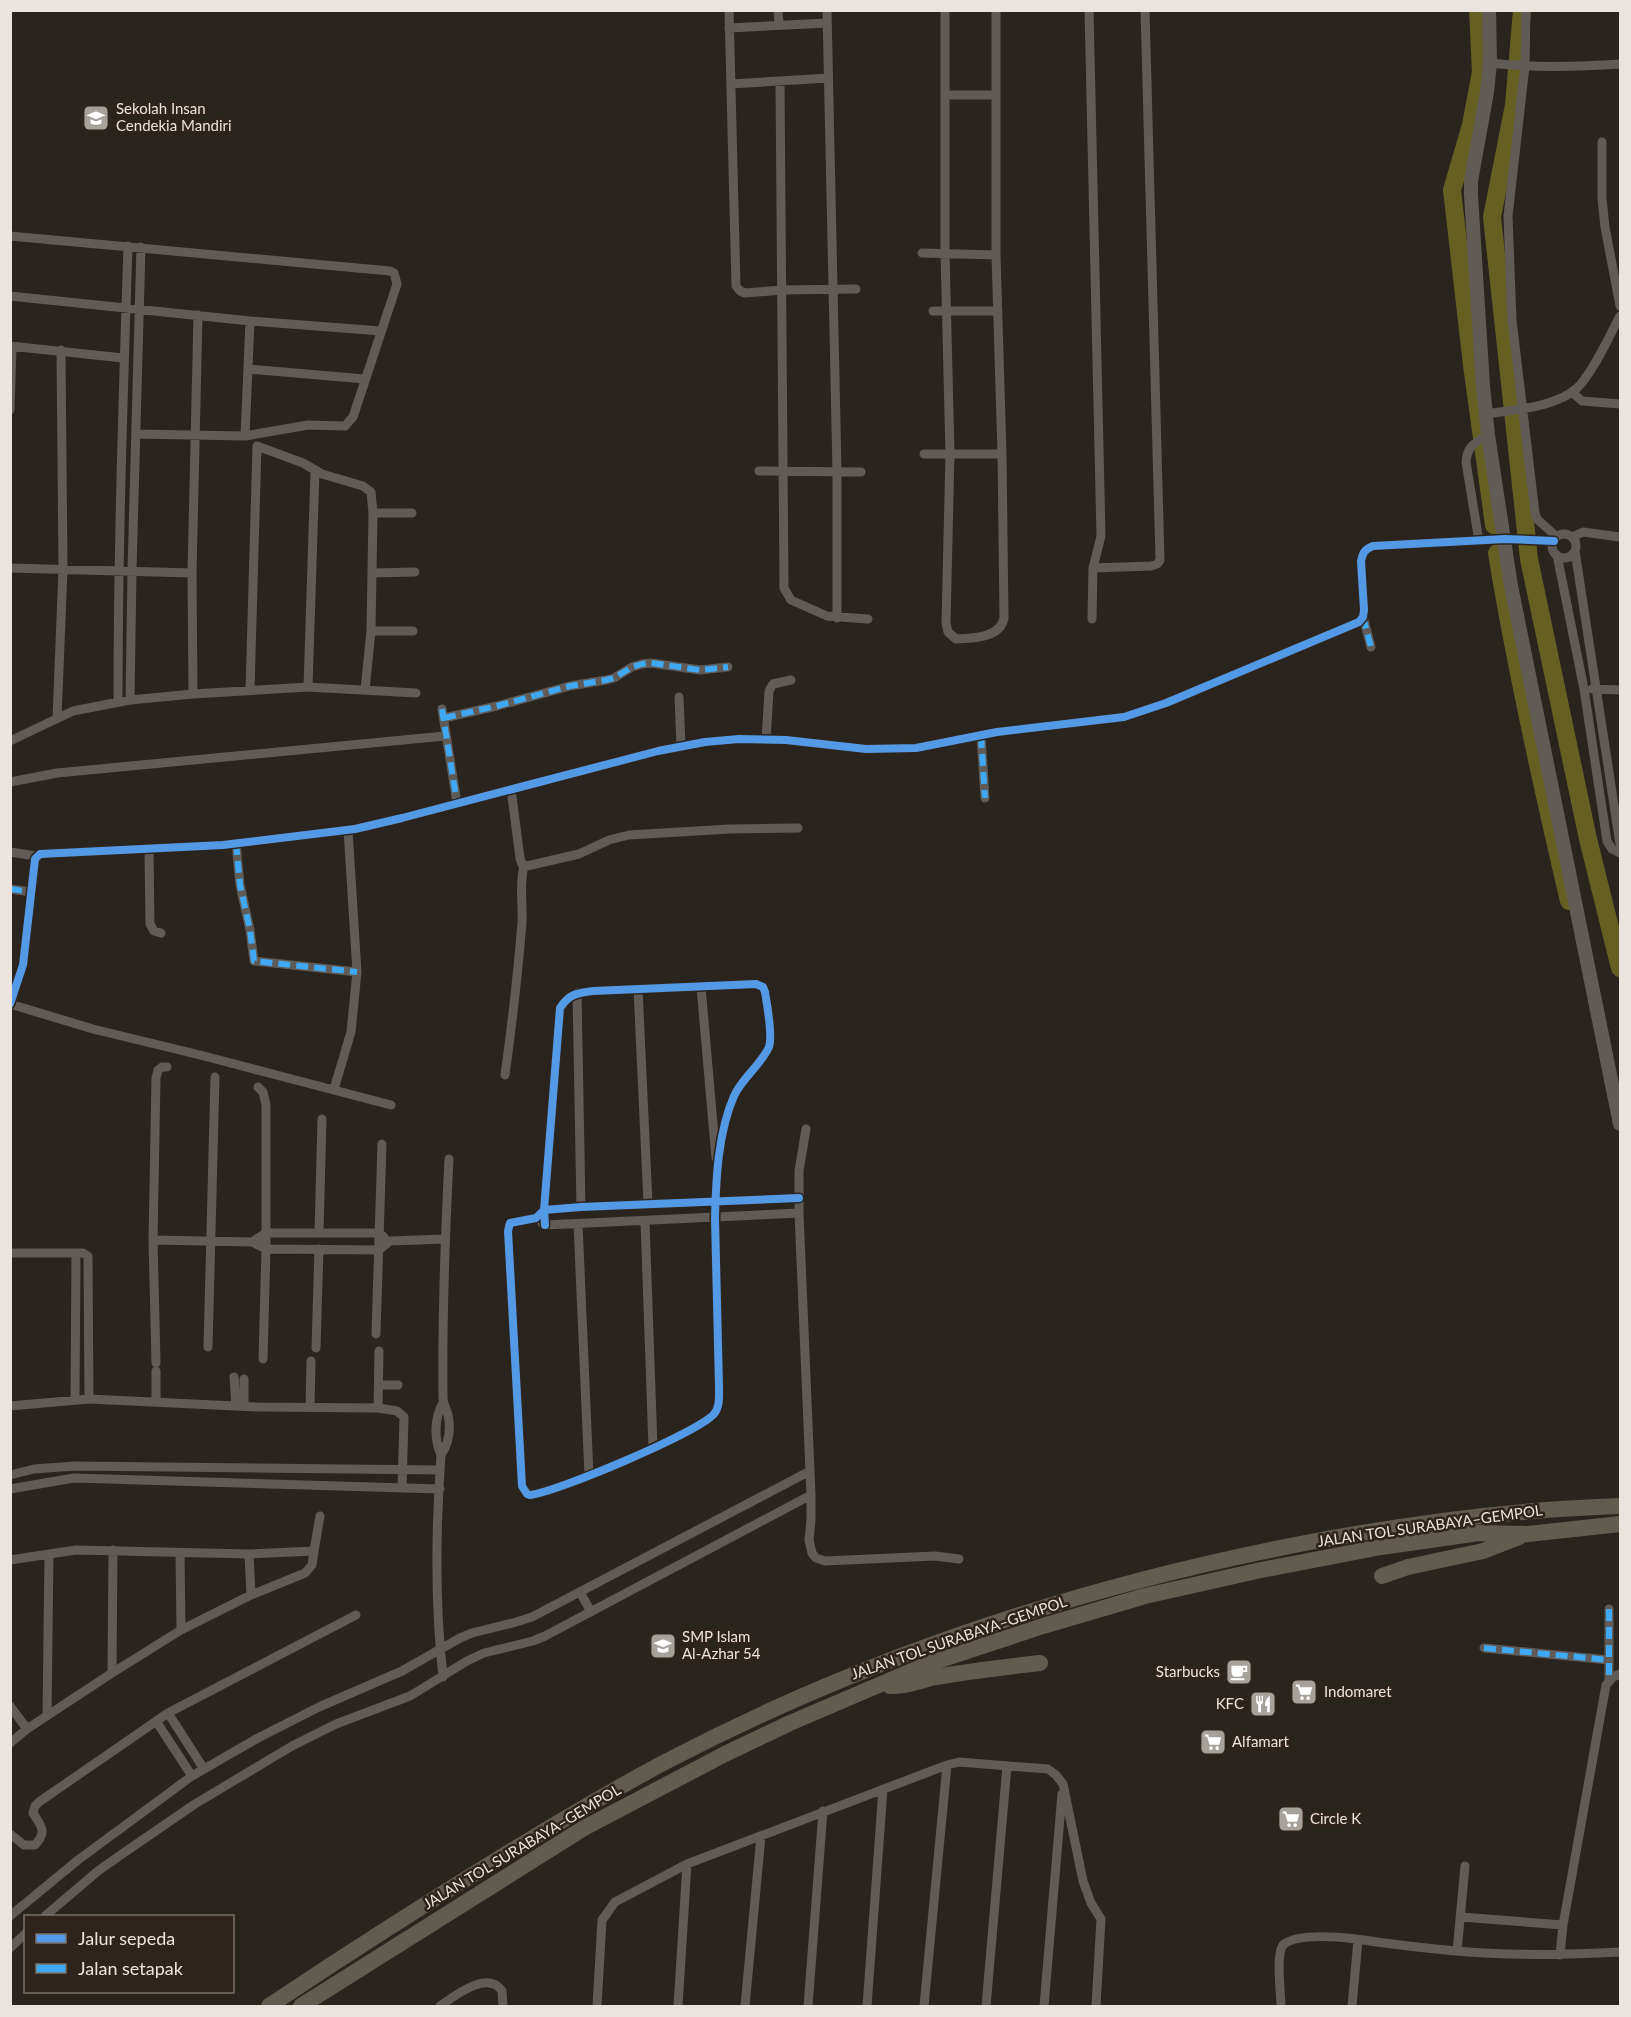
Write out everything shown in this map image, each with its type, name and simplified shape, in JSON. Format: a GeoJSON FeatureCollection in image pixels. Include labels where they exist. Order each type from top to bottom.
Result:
{"type":"FeatureCollection","features":[{"type":"Feature","properties":{"kind":"highway","name":"JALAN TOL SURABAYA–GEMPOL"},"geometry":{"type":"LineString","coordinates":[[269,2007],[481,1869],[667,1761],[837,1681],[908,1653],[1048,1605],[1154,1576],[1256,1552],[1381,1529],[1517,1512],[1620,1506]]}},
{"type":"Feature","properties":{"kind":"highway","name":"JALAN TOL SURABAYA–GEMPOL"},"geometry":{"type":"LineString","coordinates":[[301,2007],[584,1828],[675,1779],[790,1723],[928,1664],[1145,1596],[1261,1570],[1381,1547],[1479,1533],[1528,1534],[1620,1524]]}},
{"type":"Feature","properties":{"kind":"highway"},"geometry":{"type":"LineString","coordinates":[[1382,1576],[1408,1567],[1484,1551],[1528,1534]]}},
{"type":"Feature","properties":{"kind":"highway"},"geometry":{"type":"LineString","coordinates":[[880,1685],[898,1686],[935,1678],[1040,1663]]}},
{"type":"Feature","properties":{"kind":"street"},"geometry":{"type":"LineString","coordinates":[[729,10],[736,286],[745,293],[782,290],[856,290]]}},
{"type":"Feature","properties":{"kind":"street"},"geometry":{"type":"LineString","coordinates":[[778,10],[779,24]]}},
{"type":"Feature","properties":{"kind":"street"},"geometry":{"type":"LineString","coordinates":[[827,10],[837,471],[837,618]]}},
{"type":"Feature","properties":{"kind":"street"},"geometry":{"type":"LineString","coordinates":[[945,10],[945,253],[950,453],[946,623],[948,632],[956,639],[995,633],[1003,624],[1004,618],[996,255],[996,10]]}},
{"type":"Feature","properties":{"kind":"street"},"geometry":{"type":"LineString","coordinates":[[1089,10],[1101,536],[1093,568],[1092,620]]}},
{"type":"Feature","properties":{"kind":"street"},"geometry":{"type":"LineString","coordinates":[[1093,568],[1151,566],[1160,560],[1145,10]]}},
{"type":"Feature","properties":{"kind":"street"},"geometry":{"type":"LineString","coordinates":[[1489,10],[1496,64],[1487,92],[1471,181],[1492,413],[1484,438],[1509,539],[1511,586],[1620,1124]]}},
{"type":"Feature","properties":{"kind":"street"},"geometry":{"type":"LineString","coordinates":[[1526,10],[1508,216],[1512,320],[1518,409],[1536,517],[1556,539]]}},
{"type":"Feature","properties":{"kind":"street"},"geometry":{"type":"LineString","coordinates":[[729,28],[827,23]]}},
{"type":"Feature","properties":{"kind":"street"},"geometry":{"type":"LineString","coordinates":[[1496,64],[1583,67],[1620,64]]}},
{"type":"Feature","properties":{"kind":"street"},"geometry":{"type":"LineString","coordinates":[[731,84],[828,78]]}},
{"type":"Feature","properties":{"kind":"street"},"geometry":{"type":"LineString","coordinates":[[780,81],[786,592],[791,600],[827,616],[868,619]]}},
{"type":"Feature","properties":{"kind":"street"},"geometry":{"type":"LineString","coordinates":[[946,95],[996,95]]}},
{"type":"Feature","properties":{"kind":"street"},"geometry":{"type":"LineString","coordinates":[[1602,142],[1602,199],[1605,227],[1620,306]]}},
{"type":"Feature","properties":{"kind":"street"},"geometry":{"type":"LineString","coordinates":[[10,236],[390,271],[397,277],[397,284],[353,417],[345,426],[308,425],[245,436],[136,434]]}},
{"type":"Feature","properties":{"kind":"street"},"geometry":{"type":"LineString","coordinates":[[118,702],[118,570],[128,246]]}},
{"type":"Feature","properties":{"kind":"street"},"geometry":{"type":"LineString","coordinates":[[130,700],[141,247]]}},
{"type":"Feature","properties":{"kind":"street"},"geometry":{"type":"LineString","coordinates":[[922,253],[996,255]]}},
{"type":"Feature","properties":{"kind":"street"},"geometry":{"type":"LineString","coordinates":[[10,296],[381,332]]}},
{"type":"Feature","properties":{"kind":"street"},"geometry":{"type":"LineString","coordinates":[[933,311],[998,311]]}},
{"type":"Feature","properties":{"kind":"street"},"geometry":{"type":"LineString","coordinates":[[193,694],[192,573],[198,315]]}},
{"type":"Feature","properties":{"kind":"street"},"geometry":{"type":"LineString","coordinates":[[1492,413],[1545,403],[1572,392],[1585,379],[1620,316]]}},
{"type":"Feature","properties":{"kind":"street"},"geometry":{"type":"LineString","coordinates":[[245,436],[250,321]]}},
{"type":"Feature","properties":{"kind":"street"},"geometry":{"type":"LineString","coordinates":[[10,410],[11,346],[123,358]]}},
{"type":"Feature","properties":{"kind":"street"},"geometry":{"type":"LineString","coordinates":[[57,718],[63,570],[61,350]]}},
{"type":"Feature","properties":{"kind":"street"},"geometry":{"type":"LineString","coordinates":[[248,369],[365,380]]}},
{"type":"Feature","properties":{"kind":"street"},"geometry":{"type":"LineString","coordinates":[[1572,392],[1582,401],[1620,404]]}},
{"type":"Feature","properties":{"kind":"street"},"geometry":{"type":"LineString","coordinates":[[250,690],[257,435]]}},
{"type":"Feature","properties":{"kind":"street"},"geometry":{"type":"LineString","coordinates":[[1479,541],[1466,462],[1468,449],[1484,438]]}},
{"type":"Feature","properties":{"kind":"street"},"geometry":{"type":"LineString","coordinates":[[257,446],[303,463],[315,471],[367,488],[373,497],[371,631],[365,690]]}},
{"type":"Feature","properties":{"kind":"street"},"geometry":{"type":"LineString","coordinates":[[924,454],[1002,454]]}},
{"type":"Feature","properties":{"kind":"street"},"geometry":{"type":"LineString","coordinates":[[308,687],[315,471]]}},
{"type":"Feature","properties":{"kind":"street"},"geometry":{"type":"LineString","coordinates":[[759,471],[861,472]]}},
{"type":"Feature","properties":{"kind":"street"},"geometry":{"type":"LineString","coordinates":[[122,472],[135,472]]}},
{"type":"Feature","properties":{"kind":"street"},"geometry":{"type":"LineString","coordinates":[[373,513],[412,513]]}},
{"type":"Feature","properties":{"kind":"street"},"geometry":{"type":"LineString","coordinates":[[1371,647],[1363,617],[1361,561],[1367,548],[1509,539],[1556,539],[1564,535],[1572,537],[1584,532],[1620,537]]}},
{"type":"Feature","properties":{"kind":"street"},"geometry":{"type":"LineString","coordinates":[[1572,537],[1576,543],[1575,551],[1620,844]]}},
{"type":"Feature","properties":{"kind":"street"},"geometry":{"type":"LineString","coordinates":[[1556,539],[1553,549],[1557,555],[1584,689],[1607,841],[1612,849],[1620,853]]}},
{"type":"Feature","properties":{"kind":"street"},"geometry":{"type":"LineString","coordinates":[[1557,555],[1567,558],[1575,551]]}},
{"type":"Feature","properties":{"kind":"street"},"geometry":{"type":"LineString","coordinates":[[10,568],[192,573]]}},
{"type":"Feature","properties":{"kind":"street"},"geometry":{"type":"LineString","coordinates":[[373,573],[415,572]]}},
{"type":"Feature","properties":{"kind":"street"},"geometry":{"type":"LineString","coordinates":[[10,852],[36,856],[149,849],[236,843],[348,830],[681,746],[739,739],[786,740],[866,749],[916,748],[997,732],[1124,717],[1353,625],[1363,617]]}},
{"type":"Feature","properties":{"kind":"street"},"geometry":{"type":"LineString","coordinates":[[371,631],[413,631]]}},
{"type":"Feature","properties":{"kind":"street"},"geometry":{"type":"LineString","coordinates":[[457,803],[443,713],[497,706],[560,688],[606,681],[642,664],[651,663],[700,670],[728,667]]}},
{"type":"Feature","properties":{"kind":"street"},"geometry":{"type":"LineString","coordinates":[[766,740],[769,691],[777,682],[791,680]]}},
{"type":"Feature","properties":{"kind":"street"},"geometry":{"type":"LineString","coordinates":[[10,741],[57,718],[82,709],[130,700],[308,687],[416,693]]}},
{"type":"Feature","properties":{"kind":"street"},"geometry":{"type":"LineString","coordinates":[[1584,689],[1620,690]]}},
{"type":"Feature","properties":{"kind":"street"},"geometry":{"type":"LineString","coordinates":[[679,697],[681,746]]}},
{"type":"Feature","properties":{"kind":"street"},"geometry":{"type":"LineString","coordinates":[[10,783],[57,773],[445,736]]}},
{"type":"Feature","properties":{"kind":"street"},"geometry":{"type":"LineString","coordinates":[[981,736],[985,798]]}},
{"type":"Feature","properties":{"kind":"street"},"geometry":{"type":"LineString","coordinates":[[505,1075],[516,996],[522,917],[521,879],[524,866],[520,858],[511,789]]}},
{"type":"Feature","properties":{"kind":"street"},"geometry":{"type":"LineString","coordinates":[[524,866],[579,854],[609,840],[629,835],[798,828]]}},
{"type":"Feature","properties":{"kind":"street"},"geometry":{"type":"LineString","coordinates":[[334,1089],[351,1032],[357,972],[348,830]]}},
{"type":"Feature","properties":{"kind":"street"},"geometry":{"type":"LineString","coordinates":[[236,843],[240,885],[254,961],[357,972]]}},
{"type":"Feature","properties":{"kind":"street"},"geometry":{"type":"LineString","coordinates":[[149,849],[150,924],[154,931],[161,933]]}},
{"type":"Feature","properties":{"kind":"street"},"geometry":{"type":"LineString","coordinates":[[36,856],[23,965],[11,1004],[93,1029],[200,1054],[391,1105]]}},
{"type":"Feature","properties":{"kind":"street"},"geometry":{"type":"LineString","coordinates":[[10,889],[32,892]]}},
{"type":"Feature","properties":{"kind":"street"},"geometry":{"type":"LineString","coordinates":[[544,1225],[544,1210],[560,1008],[570,996],[577,993],[638,989],[761,985],[765,992],[770,1037],[768,1048],[735,1095],[723,1132],[717,1176],[716,1201],[715,1218],[719,1387],[718,1407],[715,1414],[653,1447],[589,1475],[536,1494],[527,1494],[522,1486],[508,1231],[508,1226],[512,1221],[536,1218],[544,1210],[581,1207],[648,1203],[716,1201],[799,1198]]}},
{"type":"Feature","properties":{"kind":"street"},"geometry":{"type":"LineString","coordinates":[[701,987],[717,1176]]}},
{"type":"Feature","properties":{"kind":"street"},"geometry":{"type":"LineString","coordinates":[[638,989],[648,1203]]}},
{"type":"Feature","properties":{"kind":"street"},"geometry":{"type":"LineString","coordinates":[[577,993],[581,1207]]}},
{"type":"Feature","properties":{"kind":"street"},"geometry":{"type":"LineString","coordinates":[[156,1402],[153,1240],[156,1078],[162,1066],[167,1067]]}},
{"type":"Feature","properties":{"kind":"street"},"geometry":{"type":"LineString","coordinates":[[208,1347],[215,1077]]}},
{"type":"Feature","properties":{"kind":"street"},"geometry":{"type":"LineString","coordinates":[[258,1087],[266,1105],[263,1359]]}},
{"type":"Feature","properties":{"kind":"street"},"geometry":{"type":"LineString","coordinates":[[320,1233],[322,1119]]}},
{"type":"Feature","properties":{"kind":"street"},"geometry":{"type":"LineString","coordinates":[[806,1129],[799,1171],[799,1213],[811,1495],[810,1548],[816,1558],[821,1561],[935,1556],[959,1559]]}},
{"type":"Feature","properties":{"kind":"street"},"geometry":{"type":"LineString","coordinates":[[376,1334],[382,1144]]}},
{"type":"Feature","properties":{"kind":"street"},"geometry":{"type":"LineString","coordinates":[[443,1677],[440,1650],[438,1558],[441,1455],[437,1445],[436,1425],[437,1414],[443,1403],[449,1159]]}},
{"type":"Feature","properties":{"kind":"street"},"geometry":{"type":"LineString","coordinates":[[609,1205],[610,1223]]}},
{"type":"Feature","properties":{"kind":"street"},"geometry":{"type":"LineString","coordinates":[[536,1218],[544,1225],[799,1213]]}},
{"type":"Feature","properties":{"kind":"street"},"geometry":{"type":"LineString","coordinates":[[645,1221],[653,1447]]}},
{"type":"Feature","properties":{"kind":"street"},"geometry":{"type":"LineString","coordinates":[[578,1224],[589,1475]]}},
{"type":"Feature","properties":{"kind":"street"},"geometry":{"type":"LineString","coordinates":[[252,1242],[266,1233],[379,1233],[390,1241]]}},
{"type":"Feature","properties":{"kind":"street"},"geometry":{"type":"LineString","coordinates":[[153,1240],[252,1242],[266,1249],[379,1250],[390,1241],[446,1239]]}},
{"type":"Feature","properties":{"kind":"street"},"geometry":{"type":"LineString","coordinates":[[316,1347],[319,1249]]}},
{"type":"Feature","properties":{"kind":"street"},"geometry":{"type":"LineString","coordinates":[[10,1253],[86,1254],[89,1260],[89,1399]]}},
{"type":"Feature","properties":{"kind":"street"},"geometry":{"type":"LineString","coordinates":[[75,1400],[76,1253]]}},
{"type":"Feature","properties":{"kind":"street"},"geometry":{"type":"LineString","coordinates":[[378,1408],[379,1350]]}},
{"type":"Feature","properties":{"kind":"street"},"geometry":{"type":"LineString","coordinates":[[310,1407],[311,1361]]}},
{"type":"Feature","properties":{"kind":"street"},"geometry":{"type":"LineString","coordinates":[[239,1378],[240,1406]]}},
{"type":"Feature","properties":{"kind":"street"},"geometry":{"type":"LineString","coordinates":[[380,1385],[398,1384]]}},
{"type":"Feature","properties":{"kind":"street"},"geometry":{"type":"LineString","coordinates":[[10,1406],[89,1399],[240,1406],[378,1408],[397,1411],[404,1417],[402,1487]]}},
{"type":"Feature","properties":{"kind":"street"},"geometry":{"type":"LineString","coordinates":[[10,1475],[34,1469],[75,1466],[440,1470]]}},
{"type":"Feature","properties":{"kind":"street"},"geometry":{"type":"LineString","coordinates":[[74,1478],[75,1466]]}},
{"type":"Feature","properties":{"kind":"street"},"geometry":{"type":"LineString","coordinates":[[10,1916],[78,1860],[192,1776],[258,1738],[318,1707],[402,1671],[472,1633],[532,1617],[810,1471]]}},
{"type":"Feature","properties":{"kind":"street"},"geometry":{"type":"LineString","coordinates":[[10,1489],[74,1478],[440,1489]]}},
{"type":"Feature","properties":{"kind":"street"},"geometry":{"type":"LineString","coordinates":[[47,1915],[98,1871],[195,1804],[292,1746],[336,1724],[410,1696],[484,1653],[533,1641],[811,1495]]}},
{"type":"Feature","properties":{"kind":"street"},"geometry":{"type":"LineString","coordinates":[[10,1743],[27,1729],[181,1630],[251,1594],[305,1573],[312,1565],[320,1516]]}},
{"type":"Feature","properties":{"kind":"street"},"geometry":{"type":"LineString","coordinates":[[10,1560],[76,1550],[249,1554],[314,1551]]}},
{"type":"Feature","properties":{"kind":"street"},"geometry":{"type":"LineString","coordinates":[[112,1673],[114,1550]]}},
{"type":"Feature","properties":{"kind":"street"},"geometry":{"type":"LineString","coordinates":[[180,1553],[181,1630]]}},
{"type":"Feature","properties":{"kind":"street"},"geometry":{"type":"LineString","coordinates":[[47,1716],[49,1554]]}},
{"type":"Feature","properties":{"kind":"street"},"geometry":{"type":"LineString","coordinates":[[249,1554],[251,1594]]}},
{"type":"Feature","properties":{"kind":"street"},"geometry":{"type":"LineString","coordinates":[[580,1592],[591,1612]]}},
{"type":"Feature","properties":{"kind":"street"},"geometry":{"type":"LineString","coordinates":[[1560,1955],[1563,1925],[1606,1685],[1609,1680],[1609,1609]]}},
{"type":"Feature","properties":{"kind":"street"},"geometry":{"type":"LineString","coordinates":[[10,1834],[24,1845],[35,1845],[42,1838],[43,1831],[33,1814],[35,1806],[168,1713],[356,1615]]}},
{"type":"Feature","properties":{"kind":"street"},"geometry":{"type":"LineString","coordinates":[[1484,1648],[1609,1660]]}},
{"type":"Feature","properties":{"kind":"street"},"geometry":{"type":"LineString","coordinates":[[1609,1680],[1620,1674]]}},
{"type":"Feature","properties":{"kind":"street"},"geometry":{"type":"LineString","coordinates":[[10,1706],[27,1729]]}},
{"type":"Feature","properties":{"kind":"street"},"geometry":{"type":"LineString","coordinates":[[168,1713],[204,1769]]}},
{"type":"Feature","properties":{"kind":"street"},"geometry":{"type":"LineString","coordinates":[[156,1721],[192,1776]]}},
{"type":"Feature","properties":{"kind":"street"},"geometry":{"type":"LineString","coordinates":[[597,2007],[602,1920],[615,1902],[687,1864],[823,1811],[959,1762],[1047,1769],[1063,1784],[1083,1881],[1091,1903],[1101,1919],[1096,2007]]}},
{"type":"Feature","properties":{"kind":"street"},"geometry":{"type":"LineString","coordinates":[[924,2007],[947,1765]]}},
{"type":"Feature","properties":{"kind":"street"},"geometry":{"type":"LineString","coordinates":[[986,2007],[1007,1766]]}},
{"type":"Feature","properties":{"kind":"street"},"geometry":{"type":"LineString","coordinates":[[1044,2007],[1063,1784]]}},
{"type":"Feature","properties":{"kind":"street"},"geometry":{"type":"LineString","coordinates":[[867,2007],[883,1789]]}},
{"type":"Feature","properties":{"kind":"street"},"geometry":{"type":"LineString","coordinates":[[808,2007],[823,1811]]}},
{"type":"Feature","properties":{"kind":"street"},"geometry":{"type":"LineString","coordinates":[[745,2007],[761,1836]]}},
{"type":"Feature","properties":{"kind":"street"},"geometry":{"type":"LineString","coordinates":[[678,2007],[687,1864]]}},
{"type":"Feature","properties":{"kind":"street"},"geometry":{"type":"LineString","coordinates":[[1457,1952],[1466,1866]]}},
{"type":"Feature","properties":{"kind":"street"},"geometry":{"type":"LineString","coordinates":[[1461,1917],[1563,1925]]}},
{"type":"Feature","properties":{"kind":"street"},"geometry":{"type":"LineString","coordinates":[[10,1948],[24,1936]]}},
{"type":"Feature","properties":{"kind":"street"},"geometry":{"type":"LineString","coordinates":[[1281,2007],[1279,1957],[1282,1946],[1287,1942],[1303,1938],[1339,1937],[1457,1952],[1560,1955],[1620,1952]]}},
{"type":"Feature","properties":{"kind":"street"},"geometry":{"type":"LineString","coordinates":[[1352,2007],[1358,1940]]}},
{"type":"Feature","properties":{"kind":"street"},"geometry":{"type":"LineString","coordinates":[[440,2007],[468,1987],[489,1984],[496,1985],[502,1992],[503,2007]]}},
{"type":"Feature","properties":{"kind":"waterway"},"geometry":{"type":"LineString","coordinates":[[1478,10],[1481,72],[1471,125],[1452,190],[1472,365],[1494,525]]}},
{"type":"Feature","properties":{"kind":"waterway"},"geometry":{"type":"LineString","coordinates":[[1522,10],[1514,105],[1492,217],[1529,559],[1588,839],[1620,968]]}},
{"type":"Feature","properties":{"kind":"waterway"},"geometry":{"type":"LineString","coordinates":[[1497,553],[1512,641],[1569,901]]}},
{"type":"Feature","properties":{"kind":"marked path"},"geometry":{"type":"LineString","coordinates":[[1363,617],[1371,647]]}},
{"type":"Feature","properties":{"kind":"marked path"},"geometry":{"type":"LineString","coordinates":[[444,718],[570,686],[614,678],[642,664],[651,663],[700,670],[728,667]]}},
{"type":"Feature","properties":{"kind":"marked path"},"geometry":{"type":"LineString","coordinates":[[442,709],[457,803]]}},
{"type":"Feature","properties":{"kind":"marked path"},"geometry":{"type":"LineString","coordinates":[[981,736],[985,798]]}},
{"type":"Feature","properties":{"kind":"marked path"},"geometry":{"type":"LineString","coordinates":[[236,843],[240,885],[254,961],[357,972]]}},
{"type":"Feature","properties":{"kind":"marked path"},"geometry":{"type":"LineString","coordinates":[[10,889],[32,892]]}},
{"type":"Feature","properties":{"kind":"marked path"},"geometry":{"type":"LineString","coordinates":[[1609,1609],[1609,1680]]}},
{"type":"Feature","properties":{"kind":"marked path"},"geometry":{"type":"LineString","coordinates":[[1484,1648],[1609,1660]]}},
{"type":"Feature","properties":{"kind":"cycle path"},"geometry":{"type":"LineString","coordinates":[[10,1004],[23,965],[35,859],[40,854],[223,845],[355,829],[658,751],[705,742],[739,739],[786,740],[866,749],[916,748],[997,732],[1124,717],[1166,703],[1359,622],[1364,610],[1361,561],[1368,548],[1505,539],[1554,541]]}},
{"type":"Feature","properties":{"kind":"cycle path"},"geometry":{"type":"LineString","coordinates":[[545,1225],[544,1210],[560,1008],[563,1003],[574,995],[593,991],[756,984],[763,987],[769,1020],[769,1047],[734,1096],[724,1125],[719,1156],[716,1187],[715,1203],[719,1394],[716,1411],[702,1423],[655,1447],[568,1484],[530,1495],[522,1486],[508,1231],[510,1223],[536,1218],[544,1210],[581,1207],[799,1198]]}},
{"type":"Feature","properties":{"kind":"place","name":"Sekolah Insan Cendekia Mandiri"},"geometry":{"type":"Point","coordinates":[96,118]}},
{"type":"Feature","properties":{"kind":"place","name":"SMP Islam Al-Azhar 54"},"geometry":{"type":"Point","coordinates":[663,1646]}},
{"type":"Feature","properties":{"kind":"place","name":"Starbucks"},"geometry":{"type":"Point","coordinates":[1239,1672]}},
{"type":"Feature","properties":{"kind":"place","name":"Indomaret"},"geometry":{"type":"Point","coordinates":[1304,1692]}},
{"type":"Feature","properties":{"kind":"place","name":"KFC"},"geometry":{"type":"Point","coordinates":[1263,1704]}},
{"type":"Feature","properties":{"kind":"place","name":"Alfamart"},"geometry":{"type":"Point","coordinates":[1213,1742]}},
{"type":"Feature","properties":{"kind":"place","name":"Circle K"},"geometry":{"type":"Point","coordinates":[1291,1819]}}]}
